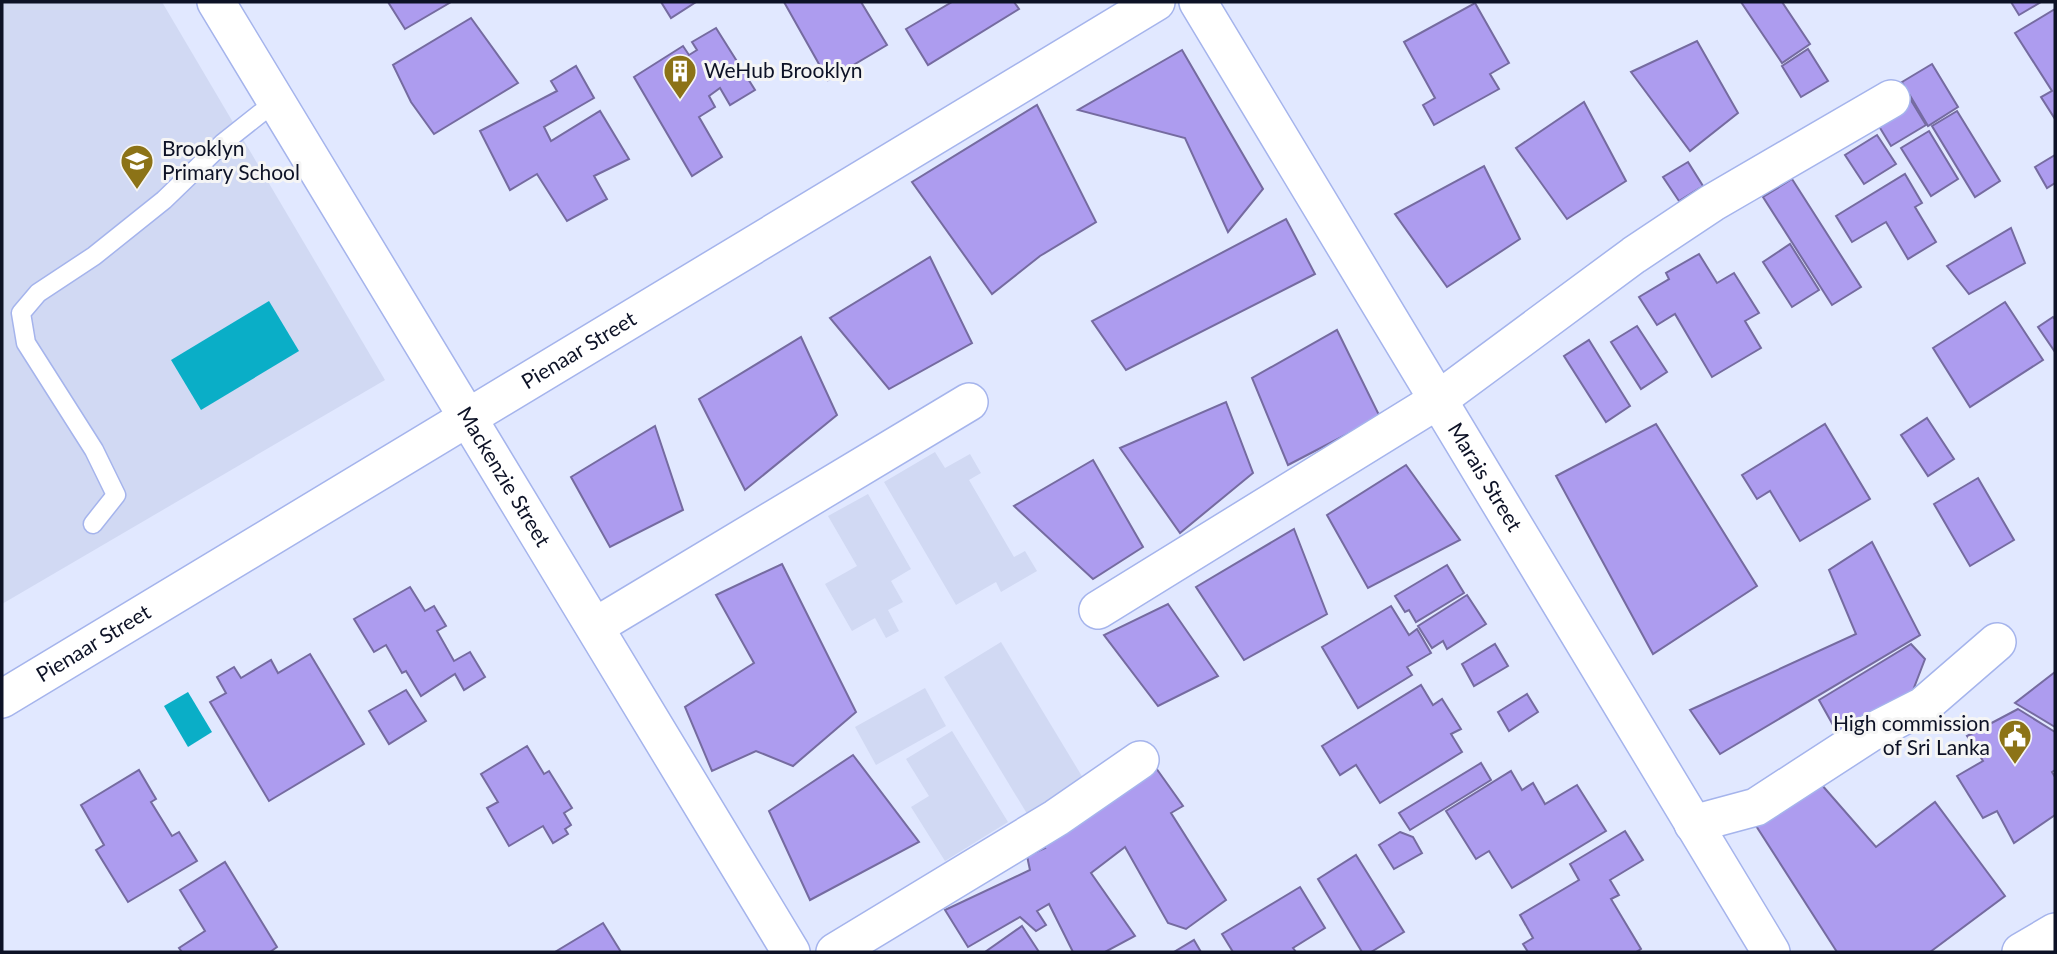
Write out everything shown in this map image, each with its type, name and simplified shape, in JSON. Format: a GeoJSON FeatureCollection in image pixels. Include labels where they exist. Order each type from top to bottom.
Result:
{"type":"FeatureCollection","features":[{"type":"Feature","properties":{"kind":"street","name":"Mackenzie Street"},"geometry":{"type":"LineString","coordinates":[[216,2],[791,952]]}},
{"type":"Feature","properties":{"kind":"street","name":"Pienaar Street"},"geometry":{"type":"LineString","coordinates":[[2,699],[1156,2]]}},
{"type":"Feature","properties":{"kind":"street","name":"Marais Street"},"geometry":{"type":"LineString","coordinates":[[1198,2],[1771,952]]}},
{"type":"Feature","properties":{"kind":"street"},"geometry":{"type":"LineString","coordinates":[[1098,610],[1438,400],[1645,247],[1712,203],[1891,99]]}},
{"type":"Feature","properties":{"kind":"street"},"geometry":{"type":"LineString","coordinates":[[596,626],[969,402]]}},
{"type":"Feature","properties":{"kind":"street"},"geometry":{"type":"LineString","coordinates":[[1693,824],[1756,807],[1870,733],[1923,706],[1997,642]]}},
{"type":"Feature","properties":{"kind":"street"},"geometry":{"type":"LineString","coordinates":[[835,952],[1056,818],[1140,760]]}},
{"type":"Feature","properties":{"kind":"street"},"geometry":{"type":"LineString","coordinates":[[2021,952],[2055,932]]}},
{"type":"Feature","properties":{"kind":"lane"},"geometry":{"type":"LineString","coordinates":[[93,524],[116,495],[94,450],[26,343],[21,313],[37,293],[94,256],[164,200],[223,143],[276,101]]}},
{"type":"Feature","properties":{"kind":"shaded area","name":"Brooklyn Primary School"},"geometry":{"type":"Polygon","coordinates":[[[2,2],[162,2],[385,380],[2,604],[2,2]]]}},
{"type":"Feature","properties":{"kind":"shaded area"},"geometry":{"type":"Polygon","coordinates":[[[935,452],[945,468],[970,454],[981,473],[969,480],[1014,557],[1025,551],[1037,571],[1001,592],[996,582],[956,605],[884,482],[935,452]]]}},
{"type":"Feature","properties":{"kind":"shaded area"},"geometry":{"type":"Polygon","coordinates":[[[868,494],[911,569],[891,581],[903,602],[888,610],[899,631],[886,638],[875,618],[852,631],[825,584],[857,566],[828,516],[868,494]]]}},
{"type":"Feature","properties":{"kind":"shaded area"},"geometry":{"type":"Polygon","coordinates":[[[1001,642],[1086,783],[1029,817],[944,677],[1001,642]]]}},
{"type":"Feature","properties":{"kind":"shaded area"},"geometry":{"type":"Polygon","coordinates":[[[925,688],[946,726],[876,765],[855,727],[925,688]]]}},
{"type":"Feature","properties":{"kind":"shaded area"},"geometry":{"type":"Polygon","coordinates":[[[952,731],[1008,822],[945,861],[911,807],[929,796],[906,759],[952,731]]]}},
{"type":"Feature","properties":{"kind":"water"},"geometry":{"type":"Polygon","coordinates":[[[269,301],[299,351],[201,410],[171,360],[269,301]]]}},
{"type":"Feature","properties":{"kind":"water"},"geometry":{"type":"Polygon","coordinates":[[[188,692],[212,732],[188,747],[164,706],[188,692]]]}},
{"type":"Feature","properties":{"kind":"building"},"geometry":{"type":"Polygon","coordinates":[[[388,2],[451,2],[405,29],[388,2]]]}},
{"type":"Feature","properties":{"kind":"building"},"geometry":{"type":"Polygon","coordinates":[[[661,2],[696,2],[671,18],[661,2]]]}},
{"type":"Feature","properties":{"kind":"building"},"geometry":{"type":"Polygon","coordinates":[[[784,2],[861,2],[887,45],[828,80],[784,2]]]}},
{"type":"Feature","properties":{"kind":"building"},"geometry":{"type":"Polygon","coordinates":[[[952,2],[1014,2],[1019,9],[928,65],[906,29],[952,2]]]}},
{"type":"Feature","properties":{"kind":"building"},"geometry":{"type":"Polygon","coordinates":[[[1741,2],[1782,2],[1810,44],[1782,63],[1741,2]]]}},
{"type":"Feature","properties":{"kind":"building"},"geometry":{"type":"Polygon","coordinates":[[[2011,2],[2041,2],[2019,15],[2011,2]]]}},
{"type":"Feature","properties":{"kind":"building"},"geometry":{"type":"Polygon","coordinates":[[[1475,3],[1509,63],[1490,74],[1499,89],[1434,125],[1423,105],[1435,98],[1404,42],[1475,3]]]}},
{"type":"Feature","properties":{"kind":"building"},"geometry":{"type":"Polygon","coordinates":[[[2055,9],[2055,119],[2041,97],[2052,91],[2015,33],[2055,9]]]}},
{"type":"Feature","properties":{"kind":"building"},"geometry":{"type":"Polygon","coordinates":[[[471,18],[518,83],[434,134],[411,102],[393,65],[471,18]]]}},
{"type":"Feature","properties":{"kind":"building","name":"WeHub Brooklyn"},"geometry":{"type":"Polygon","coordinates":[[[716,28],[755,90],[730,105],[720,88],[709,96],[715,107],[699,117],[722,157],[692,176],[634,77],[683,46],[689,55],[697,50],[692,42],[716,28]]]}},
{"type":"Feature","properties":{"kind":"building"},"geometry":{"type":"Polygon","coordinates":[[[1697,41],[1738,113],[1690,151],[1631,72],[1697,41]]]}},
{"type":"Feature","properties":{"kind":"building"},"geometry":{"type":"Polygon","coordinates":[[[1808,49],[1828,81],[1801,97],[1782,66],[1808,49]]]}},
{"type":"Feature","properties":{"kind":"building"},"geometry":{"type":"Polygon","coordinates":[[[1182,50],[1263,189],[1228,232],[1185,138],[1078,110],[1182,50]]]}},
{"type":"Feature","properties":{"kind":"building"},"geometry":{"type":"Polygon","coordinates":[[[1932,64],[1958,107],[1928,126],[1902,82],[1932,64]]]}},
{"type":"Feature","properties":{"kind":"building"},"geometry":{"type":"Polygon","coordinates":[[[576,66],[594,98],[544,127],[551,141],[600,111],[629,159],[594,176],[607,199],[567,221],[537,174],[510,190],[480,131],[557,91],[551,81],[576,66]]]}},
{"type":"Feature","properties":{"kind":"building"},"geometry":{"type":"Polygon","coordinates":[[[1909,97],[1926,125],[1891,146],[1874,118],[1909,97]]]}},
{"type":"Feature","properties":{"kind":"building"},"geometry":{"type":"Polygon","coordinates":[[[1584,102],[1626,181],[1567,219],[1516,148],[1584,102]]]}},
{"type":"Feature","properties":{"kind":"building"},"geometry":{"type":"Polygon","coordinates":[[[1037,105],[1096,222],[1040,256],[992,294],[912,182],[1037,105]]]}},
{"type":"Feature","properties":{"kind":"building"},"geometry":{"type":"Polygon","coordinates":[[[1957,111],[2000,181],[1975,197],[1932,126],[1957,111]]]}},
{"type":"Feature","properties":{"kind":"building"},"geometry":{"type":"Polygon","coordinates":[[[1929,131],[1958,179],[1931,196],[1901,148],[1929,131]]]}},
{"type":"Feature","properties":{"kind":"building"},"geometry":{"type":"Polygon","coordinates":[[[1877,135],[1896,164],[1864,184],[1845,155],[1877,135]]]}},
{"type":"Feature","properties":{"kind":"building"},"geometry":{"type":"Polygon","coordinates":[[[2055,155],[2055,183],[2047,188],[2035,167],[2055,155]]]}},
{"type":"Feature","properties":{"kind":"building"},"geometry":{"type":"Polygon","coordinates":[[[1688,162],[1703,186],[1679,201],[1663,177],[1688,162]]]}},
{"type":"Feature","properties":{"kind":"building"},"geometry":{"type":"Polygon","coordinates":[[[1484,166],[1520,239],[1447,287],[1395,214],[1484,166]]]}},
{"type":"Feature","properties":{"kind":"building"},"geometry":{"type":"Polygon","coordinates":[[[1905,174],[1922,203],[1915,207],[1936,242],[1908,259],[1886,222],[1852,242],[1836,216],[1905,174]]]}},
{"type":"Feature","properties":{"kind":"building"},"geometry":{"type":"Polygon","coordinates":[[[1792,179],[1861,287],[1832,305],[1763,197],[1792,179]]]}},
{"type":"Feature","properties":{"kind":"building"},"geometry":{"type":"Polygon","coordinates":[[[1286,219],[1315,274],[1126,370],[1092,321],[1286,219]]]}},
{"type":"Feature","properties":{"kind":"building"},"geometry":{"type":"Polygon","coordinates":[[[2011,228],[2025,263],[1969,294],[1947,266],[2011,228]]]}},
{"type":"Feature","properties":{"kind":"building"},"geometry":{"type":"Polygon","coordinates":[[[1790,244],[1819,290],[1792,307],[1763,262],[1790,244]]]}},
{"type":"Feature","properties":{"kind":"building"},"geometry":{"type":"Polygon","coordinates":[[[1699,254],[1717,283],[1734,273],[1759,313],[1745,321],[1761,348],[1712,377],[1675,314],[1657,325],[1639,297],[1669,279],[1666,273],[1699,254]]]}},
{"type":"Feature","properties":{"kind":"building"},"geometry":{"type":"Polygon","coordinates":[[[930,257],[972,343],[889,389],[830,318],[930,257]]]}},
{"type":"Feature","properties":{"kind":"building"},"geometry":{"type":"Polygon","coordinates":[[[2005,302],[2043,360],[1970,407],[1933,348],[2005,302]]]}},
{"type":"Feature","properties":{"kind":"building"},"geometry":{"type":"Polygon","coordinates":[[[2053,317],[2055,319],[2055,352],[2038,327],[2053,317]]]}},
{"type":"Feature","properties":{"kind":"building"},"geometry":{"type":"Polygon","coordinates":[[[1637,326],[1667,372],[1641,389],[1611,342],[1637,326]]]}},
{"type":"Feature","properties":{"kind":"building"},"geometry":{"type":"Polygon","coordinates":[[[1337,330],[1380,417],[1288,465],[1252,378],[1337,330]]]}},
{"type":"Feature","properties":{"kind":"building"},"geometry":{"type":"Polygon","coordinates":[[[801,337],[837,415],[745,490],[699,399],[801,337]]]}},
{"type":"Feature","properties":{"kind":"building"},"geometry":{"type":"Polygon","coordinates":[[[1589,340],[1630,406],[1606,422],[1564,356],[1589,340]]]}},
{"type":"Feature","properties":{"kind":"building"},"geometry":{"type":"Polygon","coordinates":[[[1226,402],[1253,473],[1180,533],[1120,448],[1226,402]]]}},
{"type":"Feature","properties":{"kind":"building"},"geometry":{"type":"Polygon","coordinates":[[[1927,418],[1954,459],[1928,476],[1901,435],[1927,418]]]}},
{"type":"Feature","properties":{"kind":"building"},"geometry":{"type":"Polygon","coordinates":[[[1656,424],[1757,586],[1653,654],[1556,476],[1656,424]]]}},
{"type":"Feature","properties":{"kind":"building"},"geometry":{"type":"Polygon","coordinates":[[[1825,424],[1870,499],[1800,541],[1770,491],[1757,499],[1742,475],[1825,424]]]}},
{"type":"Feature","properties":{"kind":"building"},"geometry":{"type":"Polygon","coordinates":[[[655,426],[683,510],[610,547],[571,477],[655,426]]]}},
{"type":"Feature","properties":{"kind":"building"},"geometry":{"type":"Polygon","coordinates":[[[1093,460],[1143,547],[1093,579],[1014,506],[1093,460]]]}},
{"type":"Feature","properties":{"kind":"building"},"geometry":{"type":"Polygon","coordinates":[[[1406,465],[1460,540],[1368,588],[1327,515],[1406,465]]]}},
{"type":"Feature","properties":{"kind":"building"},"geometry":{"type":"Polygon","coordinates":[[[1978,478],[2014,540],[1970,566],[1934,504],[1978,478]]]}},
{"type":"Feature","properties":{"kind":"building"},"geometry":{"type":"Polygon","coordinates":[[[1294,529],[1327,614],[1244,660],[1196,587],[1294,529]]]}},
{"type":"Feature","properties":{"kind":"building"},"geometry":{"type":"Polygon","coordinates":[[[1872,542],[1920,635],[1720,754],[1690,710],[1856,634],[1829,570],[1872,542]]]}},
{"type":"Feature","properties":{"kind":"building"},"geometry":{"type":"Polygon","coordinates":[[[782,564],[856,712],[793,766],[756,751],[712,771],[685,707],[754,663],[716,595],[782,564]]]}},
{"type":"Feature","properties":{"kind":"building"},"geometry":{"type":"Polygon","coordinates":[[[1447,565],[1464,593],[1416,622],[1409,610],[1405,612],[1395,596],[1447,565]]]}},
{"type":"Feature","properties":{"kind":"building"},"geometry":{"type":"Polygon","coordinates":[[[410,587],[425,611],[434,606],[446,626],[437,631],[454,661],[470,652],[485,677],[464,690],[455,674],[421,696],[406,671],[402,673],[386,645],[374,652],[354,619],[410,587]]]}},
{"type":"Feature","properties":{"kind":"building"},"geometry":{"type":"Polygon","coordinates":[[[1467,595],[1486,624],[1447,649],[1443,641],[1432,648],[1418,626],[1467,595]]]}},
{"type":"Feature","properties":{"kind":"building"},"geometry":{"type":"Polygon","coordinates":[[[1168,604],[1218,676],[1158,706],[1104,635],[1168,604]]]}},
{"type":"Feature","properties":{"kind":"building"},"geometry":{"type":"Polygon","coordinates":[[[1391,606],[1409,635],[1417,629],[1431,653],[1407,667],[1412,675],[1358,708],[1322,647],[1391,606]]]}},
{"type":"Feature","properties":{"kind":"building"},"geometry":{"type":"Polygon","coordinates":[[[1495,644],[1508,666],[1474,686],[1462,664],[1495,644]]]}},
{"type":"Feature","properties":{"kind":"building"},"geometry":{"type":"Polygon","coordinates":[[[1911,644],[1925,659],[1910,698],[1842,741],[1819,700],[1911,644]]]}},
{"type":"Feature","properties":{"kind":"building"},"geometry":{"type":"Polygon","coordinates":[[[310,654],[364,744],[269,801],[210,702],[226,693],[217,677],[234,667],[241,678],[271,660],[278,673],[310,654]]]}},
{"type":"Feature","properties":{"kind":"building"},"geometry":{"type":"Polygon","coordinates":[[[2055,672],[2055,727],[2015,703],[2055,672]]]}},
{"type":"Feature","properties":{"kind":"building"},"geometry":{"type":"Polygon","coordinates":[[[1421,685],[1433,705],[1442,699],[1461,729],[1451,734],[1462,752],[1380,803],[1356,765],[1340,775],[1322,746],[1421,685]]]}},
{"type":"Feature","properties":{"kind":"building"},"geometry":{"type":"Polygon","coordinates":[[[406,690],[426,721],[389,744],[369,711],[406,690]]]}},
{"type":"Feature","properties":{"kind":"building"},"geometry":{"type":"Polygon","coordinates":[[[1527,694],[1538,712],[1509,731],[1498,712],[1527,694]]]}},
{"type":"Feature","properties":{"kind":"building"},"geometry":{"type":"Polygon","coordinates":[[[2018,709],[2055,732],[2055,770],[2052,772],[2055,777],[2055,815],[2014,843],[1997,811],[1983,818],[1957,776],[1983,761],[1967,736],[2018,709]]]}},
{"type":"Feature","properties":{"kind":"building"},"geometry":{"type":"Polygon","coordinates":[[[527,746],[544,774],[549,771],[572,808],[564,813],[571,825],[565,829],[568,834],[553,843],[543,826],[509,846],[487,808],[498,802],[481,774],[527,746]]]}},
{"type":"Feature","properties":{"kind":"building"},"geometry":{"type":"Polygon","coordinates":[[[853,755],[919,842],[810,900],[769,811],[853,755]]]}},
{"type":"Feature","properties":{"kind":"building"},"geometry":{"type":"Polygon","coordinates":[[[1481,763],[1491,780],[1410,830],[1399,813],[1481,763]]]}},
{"type":"Feature","properties":{"kind":"building"},"geometry":{"type":"Polygon","coordinates":[[[1156,768],[1183,806],[1171,813],[1226,900],[1186,929],[1168,923],[1125,847],[1091,873],[1135,936],[1105,952],[1073,952],[1049,904],[1037,911],[1046,925],[1036,931],[1020,917],[968,947],[945,910],[1030,870],[1027,856],[1045,848],[1038,838],[1156,768]]]}},
{"type":"Feature","properties":{"kind":"building"},"geometry":{"type":"Polygon","coordinates":[[[139,770],[156,799],[151,802],[172,836],[179,832],[197,861],[128,902],[96,850],[104,845],[81,805],[139,770]]]}},
{"type":"Feature","properties":{"kind":"building"},"geometry":{"type":"Polygon","coordinates":[[[1511,771],[1522,790],[1533,783],[1545,804],[1577,785],[1606,831],[1512,888],[1489,851],[1476,859],[1446,811],[1511,771]]]}},
{"type":"Feature","properties":{"kind":"building"},"geometry":{"type":"Polygon","coordinates":[[[1814,776],[1876,847],[1935,802],[2005,896],[1930,952],[1837,952],[1751,818],[1814,776]]]}},
{"type":"Feature","properties":{"kind":"building"},"geometry":{"type":"Polygon","coordinates":[[[1625,831],[1643,860],[1610,880],[1619,895],[1611,899],[1641,949],[1636,952],[1528,952],[1523,944],[1533,938],[1520,915],[1579,880],[1570,864],[1625,831]]]}},
{"type":"Feature","properties":{"kind":"building"},"geometry":{"type":"Polygon","coordinates":[[[1400,832],[1413,837],[1422,853],[1394,869],[1379,845],[1400,832]]]}},
{"type":"Feature","properties":{"kind":"building"},"geometry":{"type":"Polygon","coordinates":[[[1356,855],[1404,932],[1371,952],[1362,952],[1318,879],[1356,855]]]}},
{"type":"Feature","properties":{"kind":"building"},"geometry":{"type":"Polygon","coordinates":[[[225,862],[277,947],[270,952],[182,952],[179,948],[205,931],[180,890],[225,862]]]}},
{"type":"Feature","properties":{"kind":"building"},"geometry":{"type":"Polygon","coordinates":[[[1300,887],[1325,928],[1293,948],[1296,952],[1233,952],[1222,934],[1300,887]]]}},
{"type":"Feature","properties":{"kind":"building"},"geometry":{"type":"Polygon","coordinates":[[[603,923],[621,952],[555,952],[603,923]]]}},
{"type":"Feature","properties":{"kind":"building"},"geometry":{"type":"Polygon","coordinates":[[[1022,926],[1039,952],[985,952],[1022,926]]]}},
{"type":"Feature","properties":{"kind":"building"},"geometry":{"type":"Polygon","coordinates":[[[1194,940],[1201,952],[1174,952],[1194,940]]]}},
{"type":"Feature","properties":{"kind":"place","name":"WeHub Brooklyn"},"geometry":{"type":"Point","coordinates":[680,101]}},
{"type":"Feature","properties":{"kind":"place","name":"Brooklyn Primary School"},"geometry":{"type":"Point","coordinates":[137,191]}},
{"type":"Feature","properties":{"kind":"place","name":"High commission of Sri Lanka"},"geometry":{"type":"Point","coordinates":[2015,766]}}]}
